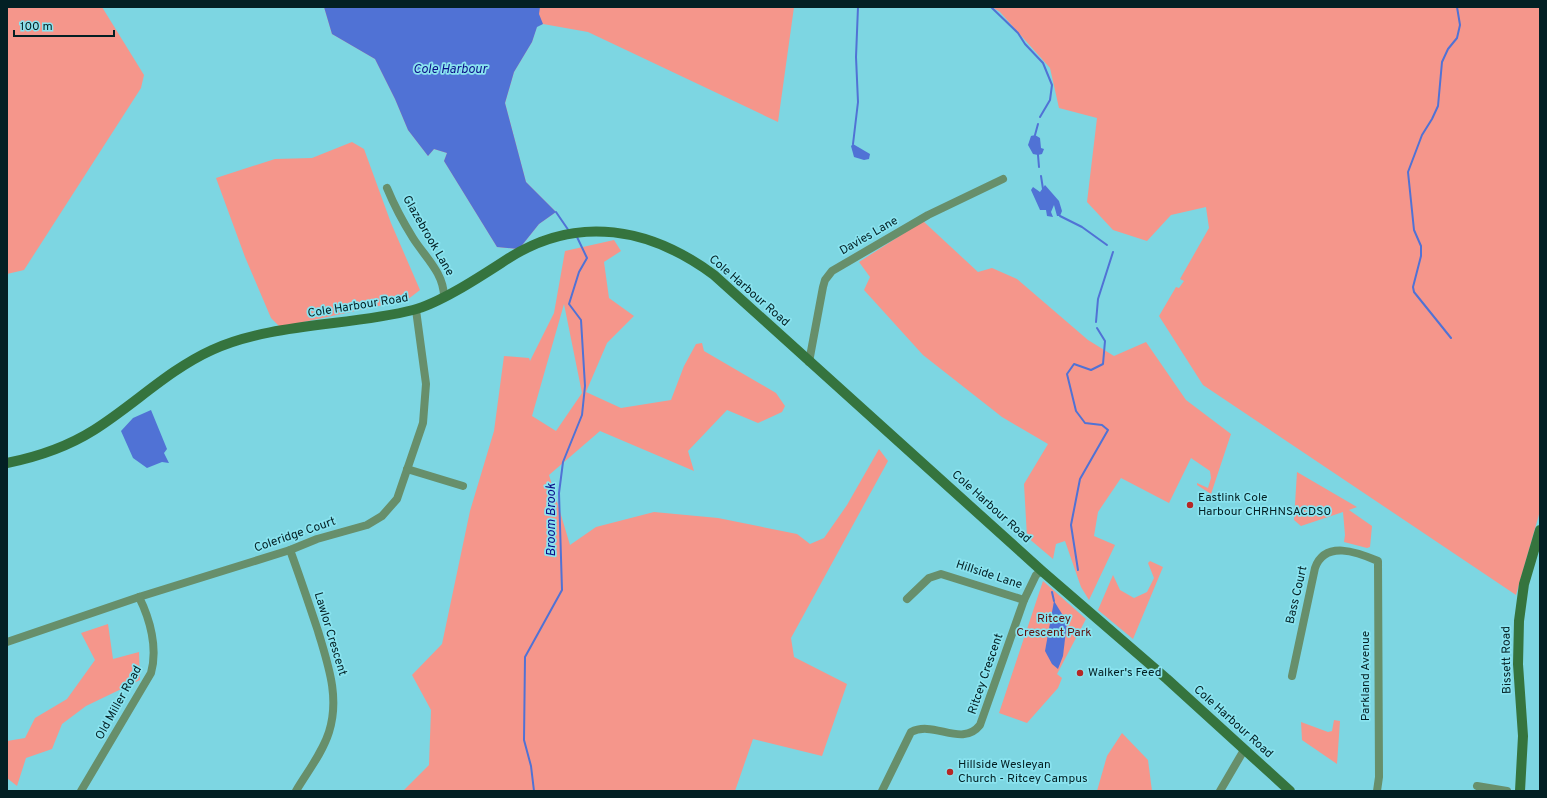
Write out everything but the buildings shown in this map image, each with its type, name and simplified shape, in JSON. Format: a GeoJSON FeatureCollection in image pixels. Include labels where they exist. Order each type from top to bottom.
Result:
{"type":"FeatureCollection","features":[{"type":"Feature","properties":{"kind":"main road","name":"Cole Harbour Road"},"geometry":{"type":"LineString","coordinates":[[7,463],[49,452],[92,431],[119,414],[161,380],[214,349],[270,333],[388,316],[416,310],[444,297],[516,254],[549,240],[586,232],[629,234],[666,246],[705,268],[1042,571],[1167,679],[1290,791]]}},
{"type":"Feature","properties":{"kind":"main road","name":"Bissett Road"},"geometry":{"type":"LineString","coordinates":[[1520,791],[1523,736],[1518,664],[1519,621],[1524,584],[1540,530]]}},
{"type":"Feature","properties":{"kind":"street","name":"Davies Lane"},"geometry":{"type":"LineString","coordinates":[[809,362],[823,287],[825,280],[832,272],[928,215],[1003,179]]}},
{"type":"Feature","properties":{"kind":"street","name":"Glazebrook Lane"},"geometry":{"type":"LineString","coordinates":[[387,188],[413,238],[439,276],[444,290],[444,297]]}},
{"type":"Feature","properties":{"kind":"street","name":"Coleridge Court"},"geometry":{"type":"LineString","coordinates":[[7,642],[138,597],[290,550],[317,539],[366,525],[387,512],[396,499],[421,432],[426,395],[416,310]]}},
{"type":"Feature","properties":{"kind":"street"},"geometry":{"type":"LineString","coordinates":[[407,469],[463,486]]}},
{"type":"Feature","properties":{"kind":"street","name":"Lawlor Crescent"},"geometry":{"type":"LineString","coordinates":[[290,550],[329,670],[334,698],[332,721],[325,742],[296,791]]}},
{"type":"Feature","properties":{"kind":"street","name":"Bass Court"},"geometry":{"type":"LineString","coordinates":[[1292,676],[1315,568],[1320,558],[1326,553],[1337,550],[1355,553],[1378,561]]}},
{"type":"Feature","properties":{"kind":"street","name":"Parkland Avenue"},"geometry":{"type":"LineString","coordinates":[[1378,561],[1378,791]]}},
{"type":"Feature","properties":{"kind":"street","name":"Ritcey Crescent"},"geometry":{"type":"LineString","coordinates":[[882,791],[911,732],[925,728],[964,735],[972,732],[980,725],[1024,600],[1036,575],[1042,571]]}},
{"type":"Feature","properties":{"kind":"street","name":"Hillside Lane"},"geometry":{"type":"LineString","coordinates":[[907,599],[929,578],[941,574],[1024,600]]}},
{"type":"Feature","properties":{"kind":"street","name":"Old Miller Road"},"geometry":{"type":"LineString","coordinates":[[81,791],[151,673],[153,661],[152,636],[147,616],[138,597]]}},
{"type":"Feature","properties":{"kind":"street"},"geometry":{"type":"LineString","coordinates":[[1220,791],[1244,750]]}},
{"type":"Feature","properties":{"kind":"street"},"geometry":{"type":"LineString","coordinates":[[1477,786],[1507,791]]}},
{"type":"Feature","properties":{"kind":"green space"},"geometry":{"type":"Polygon","coordinates":[[[7,7],[102,7],[144,75],[141,88],[24,270],[7,274],[7,7]]]}},
{"type":"Feature","properties":{"kind":"green space","name":"Cole Harbour"},"geometry":{"type":"Polygon","coordinates":[[[324,7],[794,7],[778,122],[588,32],[543,24],[537,26],[532,42],[514,72],[505,103],[526,182],[556,212],[539,224],[519,249],[497,247],[444,161],[447,153],[434,149],[428,156],[408,130],[395,99],[375,59],[332,34],[324,7]]]}},
{"type":"Feature","properties":{"kind":"green space"},"geometry":{"type":"Polygon","coordinates":[[[992,7],[1540,7],[1540,511],[1516,595],[1203,385],[1159,316],[1176,287],[1179,288],[1184,281],[1180,279],[1209,228],[1206,207],[1171,215],[1147,241],[1113,230],[1087,202],[1097,118],[1059,108],[1050,68],[1000,12],[992,7]]]}},
{"type":"Feature","properties":{"kind":"green space"},"geometry":{"type":"Polygon","coordinates":[[[352,142],[364,149],[391,223],[420,290],[407,300],[280,327],[271,318],[245,257],[216,178],[275,159],[312,158],[352,142]]]}},
{"type":"Feature","properties":{"kind":"green space"},"geometry":{"type":"Polygon","coordinates":[[[923,221],[978,272],[992,268],[1017,279],[1088,340],[1114,356],[1146,342],[1186,400],[1231,434],[1211,494],[1197,485],[1197,483],[1208,488],[1211,478],[1210,471],[1191,458],[1169,503],[1121,478],[1098,512],[1094,536],[1115,545],[1089,600],[1081,587],[1065,541],[1056,544],[1053,559],[1027,537],[1024,484],[1048,444],[1002,417],[923,355],[864,290],[870,277],[859,262],[923,221]]]}},
{"type":"Feature","properties":{"kind":"green space"},"geometry":{"type":"Polygon","coordinates":[[[614,240],[621,251],[604,262],[609,298],[634,316],[607,343],[586,392],[621,408],[671,400],[684,366],[696,344],[702,343],[704,351],[776,393],[785,406],[782,412],[758,423],[727,410],[688,451],[694,471],[600,431],[549,475],[570,545],[596,527],[654,512],[718,518],[797,534],[810,544],[824,538],[847,505],[879,449],[888,461],[791,638],[794,657],[847,684],[822,756],[753,739],[735,791],[403,791],[429,765],[431,710],[412,675],[442,644],[470,511],[494,431],[504,356],[529,358],[530,361],[554,313],[565,251],[614,240]],[[564,304],[532,416],[556,431],[582,393],[564,304]]]}},
{"type":"Feature","properties":{"kind":"green space"},"geometry":{"type":"Polygon","coordinates":[[[1297,472],[1357,507],[1349,510],[1372,526],[1370,547],[1367,548],[1344,542],[1345,535],[1343,512],[1301,526],[1294,520],[1297,472]]]}},
{"type":"Feature","properties":{"kind":"green space"},"geometry":{"type":"Polygon","coordinates":[[[1150,561],[1163,567],[1133,639],[1098,610],[1113,575],[1120,590],[1134,598],[1147,592],[1154,578],[1148,563],[1150,561]]]}},
{"type":"Feature","properties":{"kind":"green space","name":"Ritcey Crescent Park"},"geometry":{"type":"Polygon","coordinates":[[[1043,581],[1086,619],[1057,674],[1062,678],[1058,688],[1027,723],[999,713],[1043,581]]]}},
{"type":"Feature","properties":{"kind":"green space"},"geometry":{"type":"Polygon","coordinates":[[[108,624],[113,659],[139,652],[140,680],[86,706],[62,724],[52,749],[26,758],[17,786],[7,778],[7,741],[25,738],[35,718],[67,699],[95,660],[81,633],[108,624]]]}},
{"type":"Feature","properties":{"kind":"green space"},"geometry":{"type":"Polygon","coordinates":[[[1334,720],[1340,721],[1337,764],[1302,740],[1301,722],[1328,732],[1332,731],[1334,720]]]}},
{"type":"Feature","properties":{"kind":"green space"},"geometry":{"type":"Polygon","coordinates":[[[1122,733],[1148,760],[1152,791],[1097,791],[1107,756],[1122,733]]]}},
{"type":"Feature","properties":{"kind":"water","name":"Cole Harbour"},"geometry":{"type":"Polygon","coordinates":[[[324,7],[540,7],[539,14],[543,24],[537,27],[532,42],[514,72],[505,103],[526,182],[556,212],[539,224],[519,249],[497,247],[444,161],[447,153],[434,149],[428,156],[408,130],[395,99],[375,59],[332,34],[324,7]]]}},
{"type":"Feature","properties":{"kind":"water"},"geometry":{"type":"Polygon","coordinates":[[[1035,135],[1040,138],[1041,148],[1044,149],[1042,154],[1033,154],[1028,145],[1031,136],[1035,135]]]}},
{"type":"Feature","properties":{"kind":"water"},"geometry":{"type":"Polygon","coordinates":[[[853,144],[870,154],[869,159],[864,160],[854,157],[851,146],[853,144]]]}},
{"type":"Feature","properties":{"kind":"water"},"geometry":{"type":"Polygon","coordinates":[[[1045,185],[1059,201],[1062,211],[1060,216],[1057,216],[1054,205],[1051,212],[1053,217],[1047,216],[1046,210],[1040,210],[1031,190],[1033,187],[1040,192],[1045,185]]]}},
{"type":"Feature","properties":{"kind":"water"},"geometry":{"type":"Polygon","coordinates":[[[151,410],[167,449],[164,453],[169,463],[162,462],[147,468],[133,458],[121,431],[133,418],[151,410]]]}},
{"type":"Feature","properties":{"kind":"water"},"geometry":{"type":"Polygon","coordinates":[[[1054,601],[1067,622],[1063,656],[1058,669],[1052,664],[1045,651],[1054,601]]]}},
{"type":"Feature","properties":{"kind":"waterway"},"geometry":{"type":"LineString","coordinates":[[853,144],[858,102],[856,57],[858,7]]}},
{"type":"Feature","properties":{"kind":"waterway"},"geometry":{"type":"LineString","coordinates":[[991,7],[1018,33],[1025,44],[1043,63],[1052,85],[1050,100],[1040,117]]}},
{"type":"Feature","properties":{"kind":"waterway"},"geometry":{"type":"LineString","coordinates":[[1451,338],[1414,292],[1413,287],[1421,256],[1421,246],[1414,230],[1408,172],[1422,135],[1438,106],[1442,62],[1448,49],[1457,38],[1460,25],[1457,7]]}},
{"type":"Feature","properties":{"kind":"waterway"},"geometry":{"type":"LineString","coordinates":[[1035,135],[1038,124]]}},
{"type":"Feature","properties":{"kind":"waterway"},"geometry":{"type":"LineString","coordinates":[[1038,155],[1039,167]]}},
{"type":"Feature","properties":{"kind":"waterway"},"geometry":{"type":"LineString","coordinates":[[1041,176],[1043,189]]}},
{"type":"Feature","properties":{"kind":"waterway","name":"Broom Brook"},"geometry":{"type":"LineString","coordinates":[[556,212],[569,231]]}},
{"type":"Feature","properties":{"kind":"waterway"},"geometry":{"type":"LineString","coordinates":[[1060,216],[1082,227],[1107,245]]}},
{"type":"Feature","properties":{"kind":"waterway","name":"Broom Brook"},"geometry":{"type":"LineString","coordinates":[[534,791],[531,766],[524,740],[525,657],[562,590],[559,493],[563,462],[582,415],[585,386],[581,320],[569,304],[579,272],[587,258],[577,237]]}},
{"type":"Feature","properties":{"kind":"waterway"},"geometry":{"type":"LineString","coordinates":[[1096,322],[1098,299],[1113,252]]}},
{"type":"Feature","properties":{"kind":"waterway"},"geometry":{"type":"LineString","coordinates":[[1078,570],[1071,525],[1080,479],[1108,430],[1102,425],[1085,423],[1076,411],[1067,374],[1074,364],[1091,370],[1103,364],[1105,341],[1097,328]]}},
{"type":"Feature","properties":{"kind":"waterway"},"geometry":{"type":"LineString","coordinates":[[1052,592],[1054,601]]}},
{"type":"Feature","properties":{"kind":"place","name":"Eastlink Cole Harbour CHRHNSACDS0"},"geometry":{"type":"Point","coordinates":[1190,505]}},
{"type":"Feature","properties":{"kind":"place","name":"Walker's Feed"},"geometry":{"type":"Point","coordinates":[1080,673]}},
{"type":"Feature","properties":{"kind":"place","name":"Hillside Wesleyan Church - Ritcey Campus"},"geometry":{"type":"Point","coordinates":[950,772]}}]}
